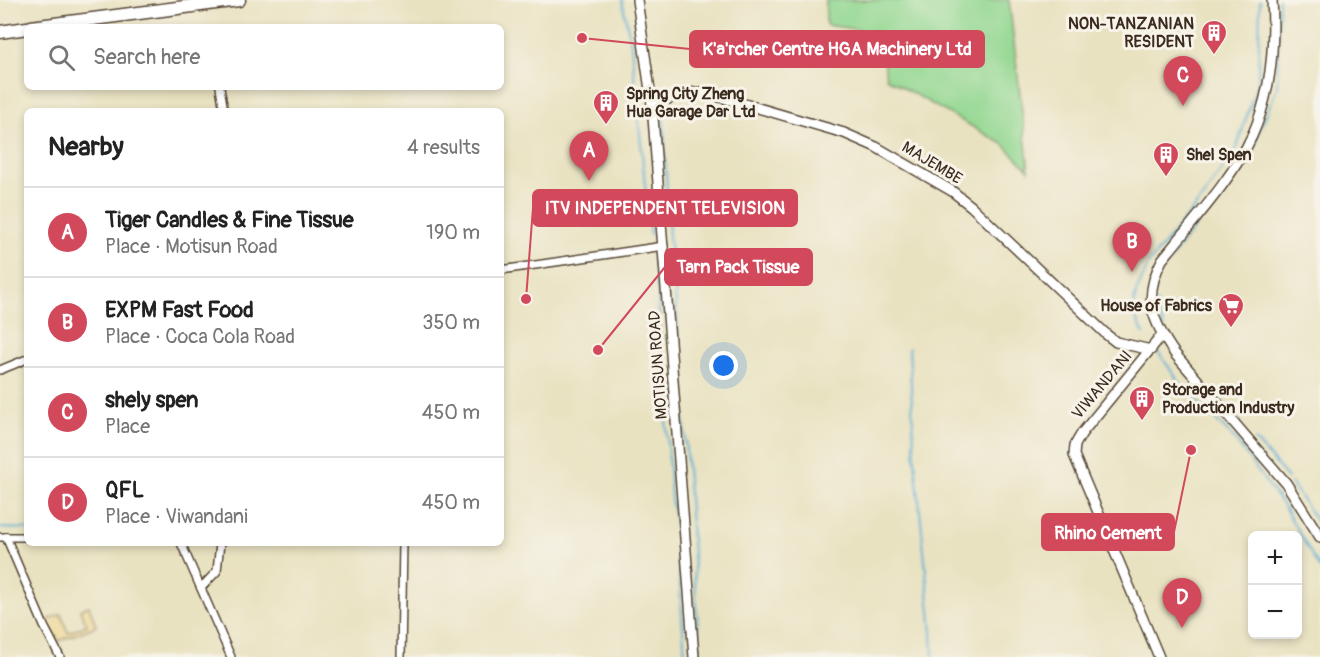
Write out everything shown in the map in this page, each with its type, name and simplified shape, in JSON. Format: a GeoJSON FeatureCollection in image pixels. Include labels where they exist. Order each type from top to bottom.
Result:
{"type":"FeatureCollection","features":[{"type":"Feature","properties":{"kind":"highway"},"geometry":{"type":"LineString","coordinates":[[52,24],[239,0]]}},
{"type":"Feature","properties":{"kind":"highway"},"geometry":{"type":"LineString","coordinates":[[0,32],[24,28]]}},
{"type":"Feature","properties":{"kind":"street","name":"MOTISUN ROAD"},"geometry":{"type":"LineString","coordinates":[[637,0],[652,104],[694,657]]}},
{"type":"Feature","properties":{"kind":"street"},"geometry":{"type":"LineString","coordinates":[[1272,0],[1274,21],[1271,64],[1264,104],[1252,137],[1224,182],[1162,260],[1150,289],[1150,303],[1162,335],[1200,384],[1286,483],[1320,537]]}},
{"type":"Feature","properties":{"kind":"street"},"geometry":{"type":"LineString","coordinates":[[220,90],[224,108]]}},
{"type":"Feature","properties":{"kind":"street","name":"MAJEMBE"},"geometry":{"type":"LineString","coordinates":[[652,104],[687,93],[703,92],[858,138],[952,191],[1116,342],[1151,350]]}},
{"type":"Feature","properties":{"kind":"street"},"geometry":{"type":"LineString","coordinates":[[504,270],[664,246]]}},
{"type":"Feature","properties":{"kind":"street","name":"VIWANDANI"},"geometry":{"type":"LineString","coordinates":[[1159,657],[1074,454],[1082,433],[1162,335]]}},
{"type":"Feature","properties":{"kind":"street"},"geometry":{"type":"LineString","coordinates":[[0,370],[24,360]]}},
{"type":"Feature","properties":{"kind":"street"},"geometry":{"type":"LineString","coordinates":[[24,537],[3,537],[60,657]]}},
{"type":"Feature","properties":{"kind":"street"},"geometry":{"type":"LineString","coordinates":[[182,546],[231,657]]}},
{"type":"Feature","properties":{"kind":"street"},"geometry":{"type":"LineString","coordinates":[[201,588],[217,571],[220,546]]}},
{"type":"Feature","properties":{"kind":"street"},"geometry":{"type":"LineString","coordinates":[[401,657],[403,546]]}},
{"type":"Feature","properties":{"kind":"green space"},"geometry":{"type":"Polygon","coordinates":[[[826,0],[1009,0],[1029,170],[1003,144],[886,78],[881,33],[826,25],[826,0]]]}},
{"type":"Feature","properties":{"kind":"sand"},"geometry":{"type":"Polygon","coordinates":[[[89,606],[96,626],[59,641],[46,621],[61,614],[68,633],[87,625],[80,610],[89,606]]]}},
{"type":"Feature","properties":{"kind":"waterway"},"geometry":{"type":"LineString","coordinates":[[622,0],[631,44],[650,234]]}},
{"type":"Feature","properties":{"kind":"waterway"},"geometry":{"type":"LineString","coordinates":[[1205,214],[1231,183],[1251,151],[1277,88],[1279,0]]}},
{"type":"Feature","properties":{"kind":"waterway"},"geometry":{"type":"LineString","coordinates":[[1144,334],[1134,314],[1134,304],[1136,293],[1149,263],[1204,196],[1237,147],[1258,80],[1260,1]]}},
{"type":"Feature","properties":{"kind":"waterway"},"geometry":{"type":"LineString","coordinates":[[663,112],[669,236],[675,291],[700,657]]}},
{"type":"Feature","properties":{"kind":"waterway"},"geometry":{"type":"LineString","coordinates":[[1161,271],[1198,223]]}},
{"type":"Feature","properties":{"kind":"waterway"},"geometry":{"type":"LineString","coordinates":[[653,258],[658,295],[671,499],[675,519],[685,657]]}},
{"type":"Feature","properties":{"kind":"waterway"},"geometry":{"type":"LineString","coordinates":[[1156,302],[1164,328]]}},
{"type":"Feature","properties":{"kind":"waterway"},"geometry":{"type":"LineString","coordinates":[[909,348],[915,460],[933,657]]}},
{"type":"Feature","properties":{"kind":"waterway"},"geometry":{"type":"LineString","coordinates":[[1158,352],[1183,387],[1234,438],[1284,507],[1320,569]]}},
{"type":"Feature","properties":{"kind":"waterway"},"geometry":{"type":"LineString","coordinates":[[1220,400],[1241,423]]}},
{"type":"Feature","properties":{"kind":"waterway"},"geometry":{"type":"LineString","coordinates":[[1255,440],[1288,478]]}},
{"type":"Feature","properties":{"kind":"waterway"},"geometry":{"type":"LineString","coordinates":[[1291,483],[1320,526]]}},
{"type":"Feature","properties":{"kind":"waterway"},"geometry":{"type":"LineString","coordinates":[[0,528],[24,529]]}},
{"type":"Feature","properties":{"kind":"place","name":"K'a'rcher Centre HGA Machinery Ltd"},"geometry":{"type":"Point","coordinates":[582,38]}},
{"type":"Feature","properties":{"kind":"place","name":"NON-TANZANIAN RESIDENT"},"geometry":{"type":"Point","coordinates":[1214,56]}},
{"type":"Feature","properties":{"kind":"place","name":"shely spen"},"geometry":{"type":"Point","coordinates":[1183,106]}},
{"type":"Feature","properties":{"kind":"place","name":"Spring City Zheng Hua Garage Dar Ltd"},"geometry":{"type":"Point","coordinates":[606,126]}},
{"type":"Feature","properties":{"kind":"place","name":"Shel Spen"},"geometry":{"type":"Point","coordinates":[1166,178]}},
{"type":"Feature","properties":{"kind":"place","name":"Tiger Candles & Fine Tissue"},"geometry":{"type":"Point","coordinates":[589,181]}},
{"type":"Feature","properties":{"kind":"place","name":"EXPM Fast Food"},"geometry":{"type":"Point","coordinates":[1132,272]}},
{"type":"Feature","properties":{"kind":"place","name":"ITV INDEPENDENT TELEVISION"},"geometry":{"type":"Point","coordinates":[526,299]}},
{"type":"Feature","properties":{"kind":"place","name":"House of Fabrics"},"geometry":{"type":"Point","coordinates":[1231,329]}},
{"type":"Feature","properties":{"kind":"place","name":"Tarn Pack Tissue"},"geometry":{"type":"Point","coordinates":[598,350]}},
{"type":"Feature","properties":{"kind":"place","name":"Storage and Production Industry"},"geometry":{"type":"Point","coordinates":[1142,422]}},
{"type":"Feature","properties":{"kind":"place","name":"Rhino Cement"},"geometry":{"type":"Point","coordinates":[1191,450]}},
{"type":"Feature","properties":{"kind":"place","name":"QFL"},"geometry":{"type":"Point","coordinates":[1182,628]}}]}
